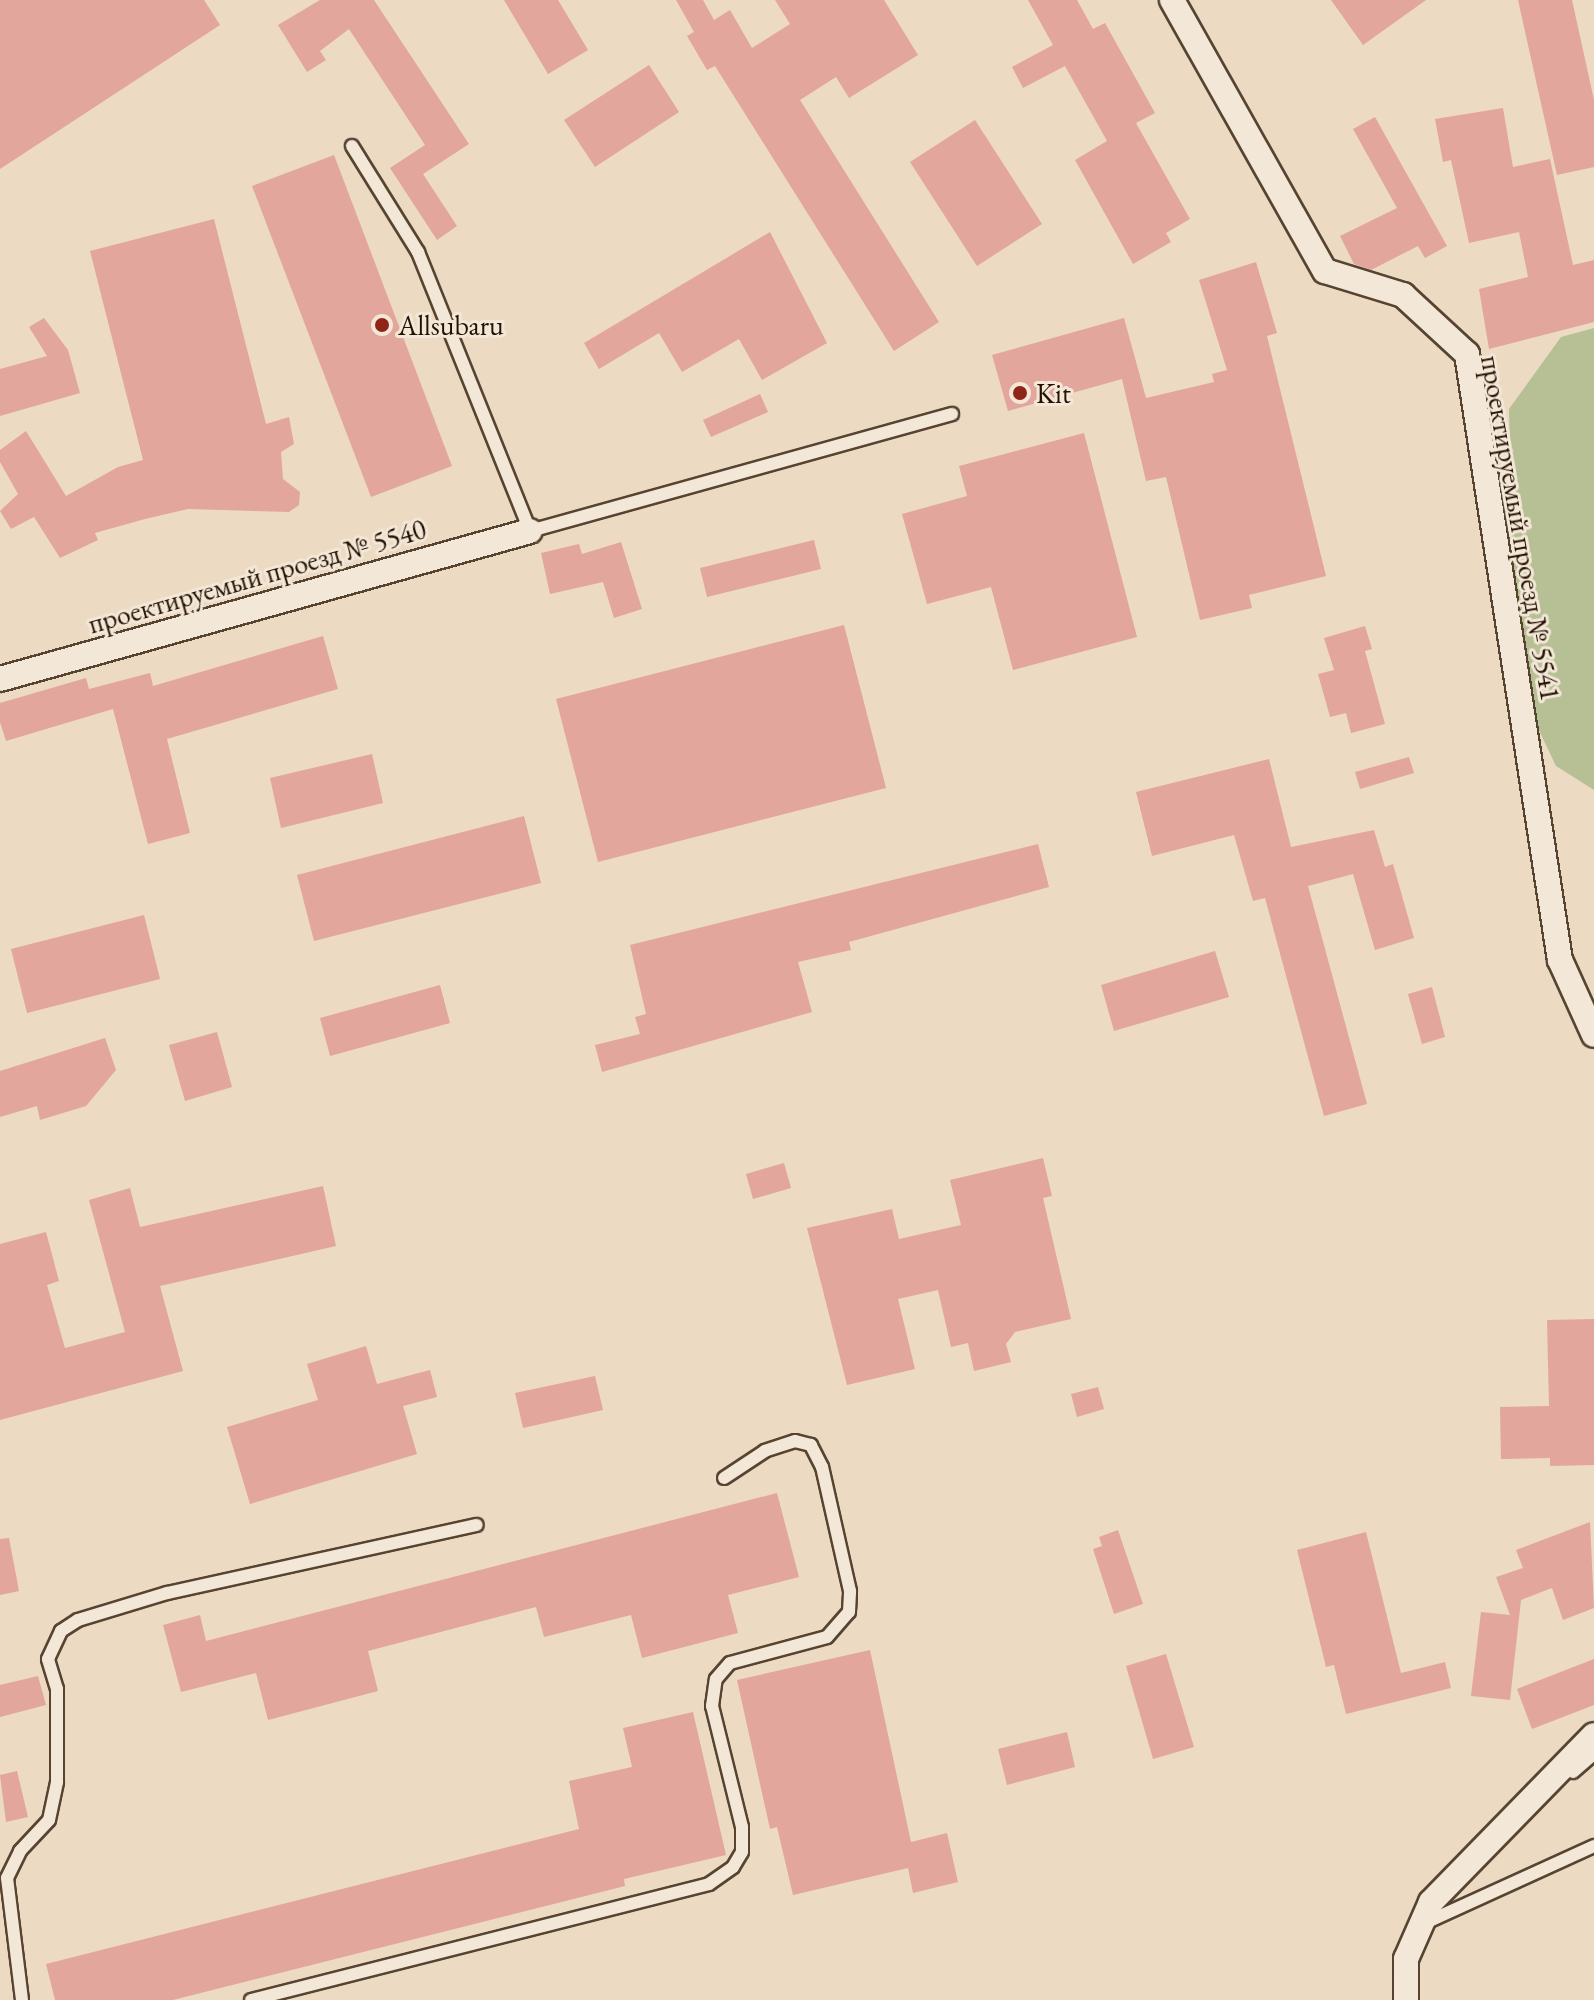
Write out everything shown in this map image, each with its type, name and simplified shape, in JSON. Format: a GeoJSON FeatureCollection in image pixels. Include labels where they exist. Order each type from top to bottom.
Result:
{"type":"FeatureCollection","features":[{"type":"Feature","properties":{"kind":"street","name":"проектируемый проезд № 5541"},"geometry":{"type":"LineString","coordinates":[[1172,0],[1325,271],[1403,295],[1467,354],[1560,960],[1594,1035]]}},
{"type":"Feature","properties":{"kind":"street","name":"проектируемый проезд № 5540"},"geometry":{"type":"LineString","coordinates":[[0,679],[530,531]]}},
{"type":"Feature","properties":{"kind":"street"},"geometry":{"type":"LineString","coordinates":[[1406,2000],[1406,1959],[1431,1902],[1515,1820],[1594,1735]]}},
{"type":"Feature","properties":{"kind":"lane"},"geometry":{"type":"LineString","coordinates":[[352,146],[418,252],[530,531],[952,414]]}},
{"type":"Feature","properties":{"kind":"lane"},"geometry":{"type":"LineString","coordinates":[[251,2000],[709,1884],[733,1867],[742,1852],[742,1827],[712,1706],[716,1679],[730,1663],[827,1637],[849,1612],[850,1591],[822,1467],[811,1445],[795,1441],[765,1451],[724,1478]]}},
{"type":"Feature","properties":{"kind":"lane"},"geometry":{"type":"LineString","coordinates":[[22,2000],[7,1878],[20,1851],[49,1820],[57,1782],[57,1689],[48,1659],[61,1631],[78,1620],[167,1593],[477,1525]]}},
{"type":"Feature","properties":{"kind":"lane"},"geometry":{"type":"LineString","coordinates":[[1515,1820],[1594,1754]]}},
{"type":"Feature","properties":{"kind":"lane"},"geometry":{"type":"LineString","coordinates":[[1418,1926],[1594,1846]]}},
{"type":"Feature","properties":{"kind":"green space"},"geometry":{"type":"Polygon","coordinates":[[[1594,328],[1594,790],[1556,766],[1515,680],[1509,409],[1561,337],[1594,328]]]}},
{"type":"Feature","properties":{"kind":"building"},"geometry":{"type":"Polygon","coordinates":[[[0,0],[204,0],[220,25],[0,169],[0,0]]]}},
{"type":"Feature","properties":{"kind":"building"},"geometry":{"type":"Polygon","coordinates":[[[320,0],[374,0],[469,144],[423,174],[457,226],[437,240],[390,168],[425,145],[349,29],[320,51],[326,60],[307,72],[278,25],[320,0]]]}},
{"type":"Feature","properties":{"kind":"building"},"geometry":{"type":"Polygon","coordinates":[[[504,0],[558,0],[588,50],[548,74],[504,0]]]}},
{"type":"Feature","properties":{"kind":"building"},"geometry":{"type":"Polygon","coordinates":[[[676,0],[703,0],[714,20],[730,10],[752,48],[790,24],[775,0],[884,0],[918,55],[849,98],[836,77],[800,100],[939,322],[894,351],[715,66],[707,70],[687,36],[694,32],[676,0]]]}},
{"type":"Feature","properties":{"kind":"building"},"geometry":{"type":"Polygon","coordinates":[[[1028,0],[1077,0],[1093,29],[1105,23],[1155,113],[1136,123],[1190,219],[1166,233],[1171,242],[1133,264],[1075,160],[1107,141],[1065,66],[1023,88],[1012,67],[1053,45],[1028,0]]]}},
{"type":"Feature","properties":{"kind":"building"},"geometry":{"type":"Polygon","coordinates":[[[1331,0],[1426,0],[1363,45],[1331,0]]]}},
{"type":"Feature","properties":{"kind":"building"},"geometry":{"type":"Polygon","coordinates":[[[1518,0],[1572,0],[1594,100],[1594,167],[1557,175],[1518,0]]]}},
{"type":"Feature","properties":{"kind":"building"},"geometry":{"type":"Polygon","coordinates":[[[649,65],[679,112],[595,167],[564,120],[649,65]]]}},
{"type":"Feature","properties":{"kind":"building"},"geometry":{"type":"Polygon","coordinates":[[[1503,108],[1513,167],[1550,159],[1573,265],[1594,260],[1594,322],[1489,349],[1479,289],[1528,277],[1519,232],[1469,243],[1451,160],[1443,162],[1435,119],[1503,108]]]}},
{"type":"Feature","properties":{"kind":"building"},"geometry":{"type":"Polygon","coordinates":[[[1375,117],[1447,246],[1425,258],[1418,246],[1371,270],[1354,264],[1340,236],[1397,208],[1353,129],[1375,117]]]}},
{"type":"Feature","properties":{"kind":"building"},"geometry":{"type":"Polygon","coordinates":[[[975,120],[1042,224],[977,266],[910,162],[975,120]]]}},
{"type":"Feature","properties":{"kind":"building"},"geometry":{"type":"Polygon","coordinates":[[[334,155],[452,466],[371,497],[252,186],[334,155]]]}},
{"type":"Feature","properties":{"kind":"building"},"geometry":{"type":"Polygon","coordinates":[[[214,219],[266,424],[289,417],[294,444],[281,452],[283,479],[300,492],[299,505],[289,512],[188,509],[95,533],[98,540],[60,558],[34,517],[11,529],[0,511],[18,494],[0,462],[0,450],[26,431],[66,496],[118,467],[143,460],[90,251],[214,219]]]}},
{"type":"Feature","properties":{"kind":"building"},"geometry":{"type":"Polygon","coordinates":[[[770,232],[827,343],[762,380],[739,339],[682,372],[659,333],[599,369],[584,343],[770,232]]]}},
{"type":"Feature","properties":{"kind":"building"},"geometry":{"type":"Polygon","coordinates":[[[1256,262],[1277,333],[1267,336],[1326,576],[1249,595],[1252,608],[1200,620],[1166,477],[1146,481],[1122,379],[1008,411],[992,355],[1124,318],[1146,398],[1214,382],[1212,374],[1227,370],[1199,280],[1256,262]]]}},
{"type":"Feature","properties":{"kind":"building"},"geometry":{"type":"Polygon","coordinates":[[[44,318],[68,350],[80,393],[0,416],[0,369],[47,356],[29,327],[44,318]]]}},
{"type":"Feature","properties":{"kind":"building"},"geometry":{"type":"Polygon","coordinates":[[[760,394],[768,412],[711,437],[703,420],[760,394]]]}},
{"type":"Feature","properties":{"kind":"building"},"geometry":{"type":"Polygon","coordinates":[[[1084,433],[1137,637],[1013,670],[991,587],[927,604],[902,514],[967,496],[959,466],[1084,433]]]}},
{"type":"Feature","properties":{"kind":"building"},"geometry":{"type":"Polygon","coordinates":[[[814,540],[821,569],[707,597],[700,568],[814,540]]]}},
{"type":"Feature","properties":{"kind":"building"},"geometry":{"type":"Polygon","coordinates":[[[621,542],[642,609],[614,618],[603,582],[550,594],[541,553],[579,544],[582,554],[621,542]]]}},
{"type":"Feature","properties":{"kind":"building"},"geometry":{"type":"Polygon","coordinates":[[[844,625],[886,788],[598,862],[556,699],[844,625]]]}},
{"type":"Feature","properties":{"kind":"building"},"geometry":{"type":"Polygon","coordinates":[[[1365,626],[1372,649],[1365,651],[1385,724],[1351,733],[1346,713],[1330,717],[1318,674],[1334,670],[1324,638],[1365,626]]]}},
{"type":"Feature","properties":{"kind":"building"},"geometry":{"type":"Polygon","coordinates":[[[323,636],[338,689],[167,739],[190,833],[148,844],[113,709],[6,741],[0,722],[0,703],[86,678],[89,689],[150,673],[153,686],[323,636]]]}},
{"type":"Feature","properties":{"kind":"building"},"geometry":{"type":"Polygon","coordinates":[[[372,754],[383,803],[281,828],[270,778],[372,754]]]}},
{"type":"Feature","properties":{"kind":"building"},"geometry":{"type":"Polygon","coordinates":[[[1409,757],[1414,773],[1360,789],[1355,772],[1409,757]]]}},
{"type":"Feature","properties":{"kind":"building"},"geometry":{"type":"Polygon","coordinates":[[[1269,759],[1291,847],[1374,830],[1385,867],[1393,864],[1414,938],[1375,950],[1353,874],[1308,886],[1367,1104],[1324,1116],[1265,898],[1253,901],[1234,835],[1152,856],[1136,792],[1269,759]]]}},
{"type":"Feature","properties":{"kind":"building"},"geometry":{"type":"Polygon","coordinates":[[[524,816],[541,883],[314,941],[297,875],[524,816]]]}},
{"type":"Feature","properties":{"kind":"building"},"geometry":{"type":"Polygon","coordinates":[[[1038,844],[1049,887],[849,942],[851,950],[798,962],[812,1012],[602,1072],[595,1045],[640,1034],[635,1017],[646,1014],[630,945],[1038,844]]]}},
{"type":"Feature","properties":{"kind":"building"},"geometry":{"type":"Polygon","coordinates":[[[144,915],[160,979],[27,1013],[11,949],[144,915]]]}},
{"type":"Feature","properties":{"kind":"building"},"geometry":{"type":"Polygon","coordinates":[[[1215,951],[1229,997],[1114,1031],[1101,985],[1215,951]]]}},
{"type":"Feature","properties":{"kind":"building"},"geometry":{"type":"Polygon","coordinates":[[[440,985],[450,1023],[330,1056],[320,1018],[440,985]]]}},
{"type":"Feature","properties":{"kind":"building"},"geometry":{"type":"Polygon","coordinates":[[[1432,987],[1445,1037],[1422,1044],[1408,994],[1432,987]]]}},
{"type":"Feature","properties":{"kind":"building"},"geometry":{"type":"Polygon","coordinates":[[[217,1032],[232,1087],[185,1101],[169,1045],[217,1032]]]}},
{"type":"Feature","properties":{"kind":"building"},"geometry":{"type":"Polygon","coordinates":[[[105,1038],[116,1070],[86,1106],[40,1120],[37,1106],[0,1117],[0,1071],[105,1038]]]}},
{"type":"Feature","properties":{"kind":"building"},"geometry":{"type":"Polygon","coordinates":[[[1043,1158],[1052,1196],[1043,1198],[1071,1319],[1015,1332],[1006,1344],[1011,1362],[974,1371],[968,1343],[951,1347],[938,1290],[898,1299],[915,1369],[847,1385],[807,1228],[892,1209],[899,1239],[961,1225],[950,1180],[1043,1158]]]}},
{"type":"Feature","properties":{"kind":"building"},"geometry":{"type":"Polygon","coordinates":[[[784,1163],[791,1188],[753,1199],[746,1174],[784,1163]]]}},
{"type":"Feature","properties":{"kind":"building"},"geometry":{"type":"Polygon","coordinates":[[[323,1186],[336,1246],[160,1286],[183,1371],[0,1420],[0,1244],[46,1232],[59,1281],[47,1285],[65,1348],[125,1332],[89,1200],[130,1188],[140,1227],[323,1186]]]}},
{"type":"Feature","properties":{"kind":"building"},"geometry":{"type":"Polygon","coordinates":[[[1594,1319],[1594,1465],[1550,1466],[1550,1458],[1501,1459],[1500,1407],[1549,1406],[1547,1320],[1594,1319]]]}},
{"type":"Feature","properties":{"kind":"building"},"geometry":{"type":"Polygon","coordinates":[[[366,1346],[377,1384],[430,1370],[437,1397],[403,1406],[417,1454],[250,1504],[227,1427],[318,1400],[307,1364],[366,1346]]]}},
{"type":"Feature","properties":{"kind":"building"},"geometry":{"type":"Polygon","coordinates":[[[595,1376],[603,1410],[523,1428],[515,1393],[595,1376]]]}},
{"type":"Feature","properties":{"kind":"building"},"geometry":{"type":"Polygon","coordinates":[[[1098,1387],[1104,1409],[1077,1417],[1071,1394],[1098,1387]]]}},
{"type":"Feature","properties":{"kind":"building"},"geometry":{"type":"Polygon","coordinates":[[[777,1493],[799,1577],[728,1595],[738,1633],[642,1658],[631,1615],[544,1637],[536,1607],[368,1651],[378,1691],[268,1720],[256,1673],[181,1692],[163,1625],[200,1615],[206,1641],[777,1493]]]}},
{"type":"Feature","properties":{"kind":"building"},"geometry":{"type":"Polygon","coordinates":[[[1590,1522],[1594,1608],[1563,1620],[1552,1588],[1521,1600],[1510,1700],[1471,1696],[1481,1612],[1510,1615],[1496,1577],[1523,1568],[1516,1550],[1590,1522]]]}},
{"type":"Feature","properties":{"kind":"building"},"geometry":{"type":"Polygon","coordinates":[[[1118,1530],[1143,1604],[1114,1614],[1093,1549],[1102,1546],[1099,1537],[1118,1530]]]}},
{"type":"Feature","properties":{"kind":"building"},"geometry":{"type":"Polygon","coordinates":[[[1366,1532],[1401,1673],[1445,1662],[1451,1688],[1346,1714],[1334,1665],[1326,1667],[1297,1550],[1366,1532]]]}},
{"type":"Feature","properties":{"kind":"building"},"geometry":{"type":"Polygon","coordinates":[[[9,1538],[19,1591],[0,1595],[0,1539],[9,1538]]]}},
{"type":"Feature","properties":{"kind":"building"},"geometry":{"type":"Polygon","coordinates":[[[870,1650],[911,1842],[947,1833],[958,1882],[913,1893],[908,1868],[793,1895],[777,1827],[770,1829],[737,1680],[870,1650]]]}},
{"type":"Feature","properties":{"kind":"building"},"geometry":{"type":"Polygon","coordinates":[[[1166,1654],[1194,1747],[1153,1759],[1126,1666],[1166,1654]]]}},
{"type":"Feature","properties":{"kind":"building"},"geometry":{"type":"Polygon","coordinates":[[[1594,1659],[1594,1705],[1532,1729],[1517,1689],[1594,1659]]]}},
{"type":"Feature","properties":{"kind":"building"},"geometry":{"type":"Polygon","coordinates":[[[38,1676],[46,1705],[0,1717],[0,1685],[38,1676]]]}},
{"type":"Feature","properties":{"kind":"building"},"geometry":{"type":"Polygon","coordinates":[[[693,1712],[726,1855],[624,1879],[625,1886],[173,2000],[55,2000],[46,1964],[579,1829],[569,1781],[632,1767],[623,1728],[693,1712]]]}},
{"type":"Feature","properties":{"kind":"building"},"geometry":{"type":"Polygon","coordinates":[[[1067,1732],[1075,1767],[1007,1785],[998,1749],[1067,1732]]]}},
{"type":"Feature","properties":{"kind":"building"},"geometry":{"type":"Polygon","coordinates":[[[17,1771],[28,1817],[6,1822],[0,1775],[17,1771]]]}},
{"type":"Feature","properties":{"kind":"place","name":"Allsubaru"},"geometry":{"type":"Point","coordinates":[382,325]}},
{"type":"Feature","properties":{"kind":"place","name":"Kit"},"geometry":{"type":"Point","coordinates":[1020,393]}}]}
